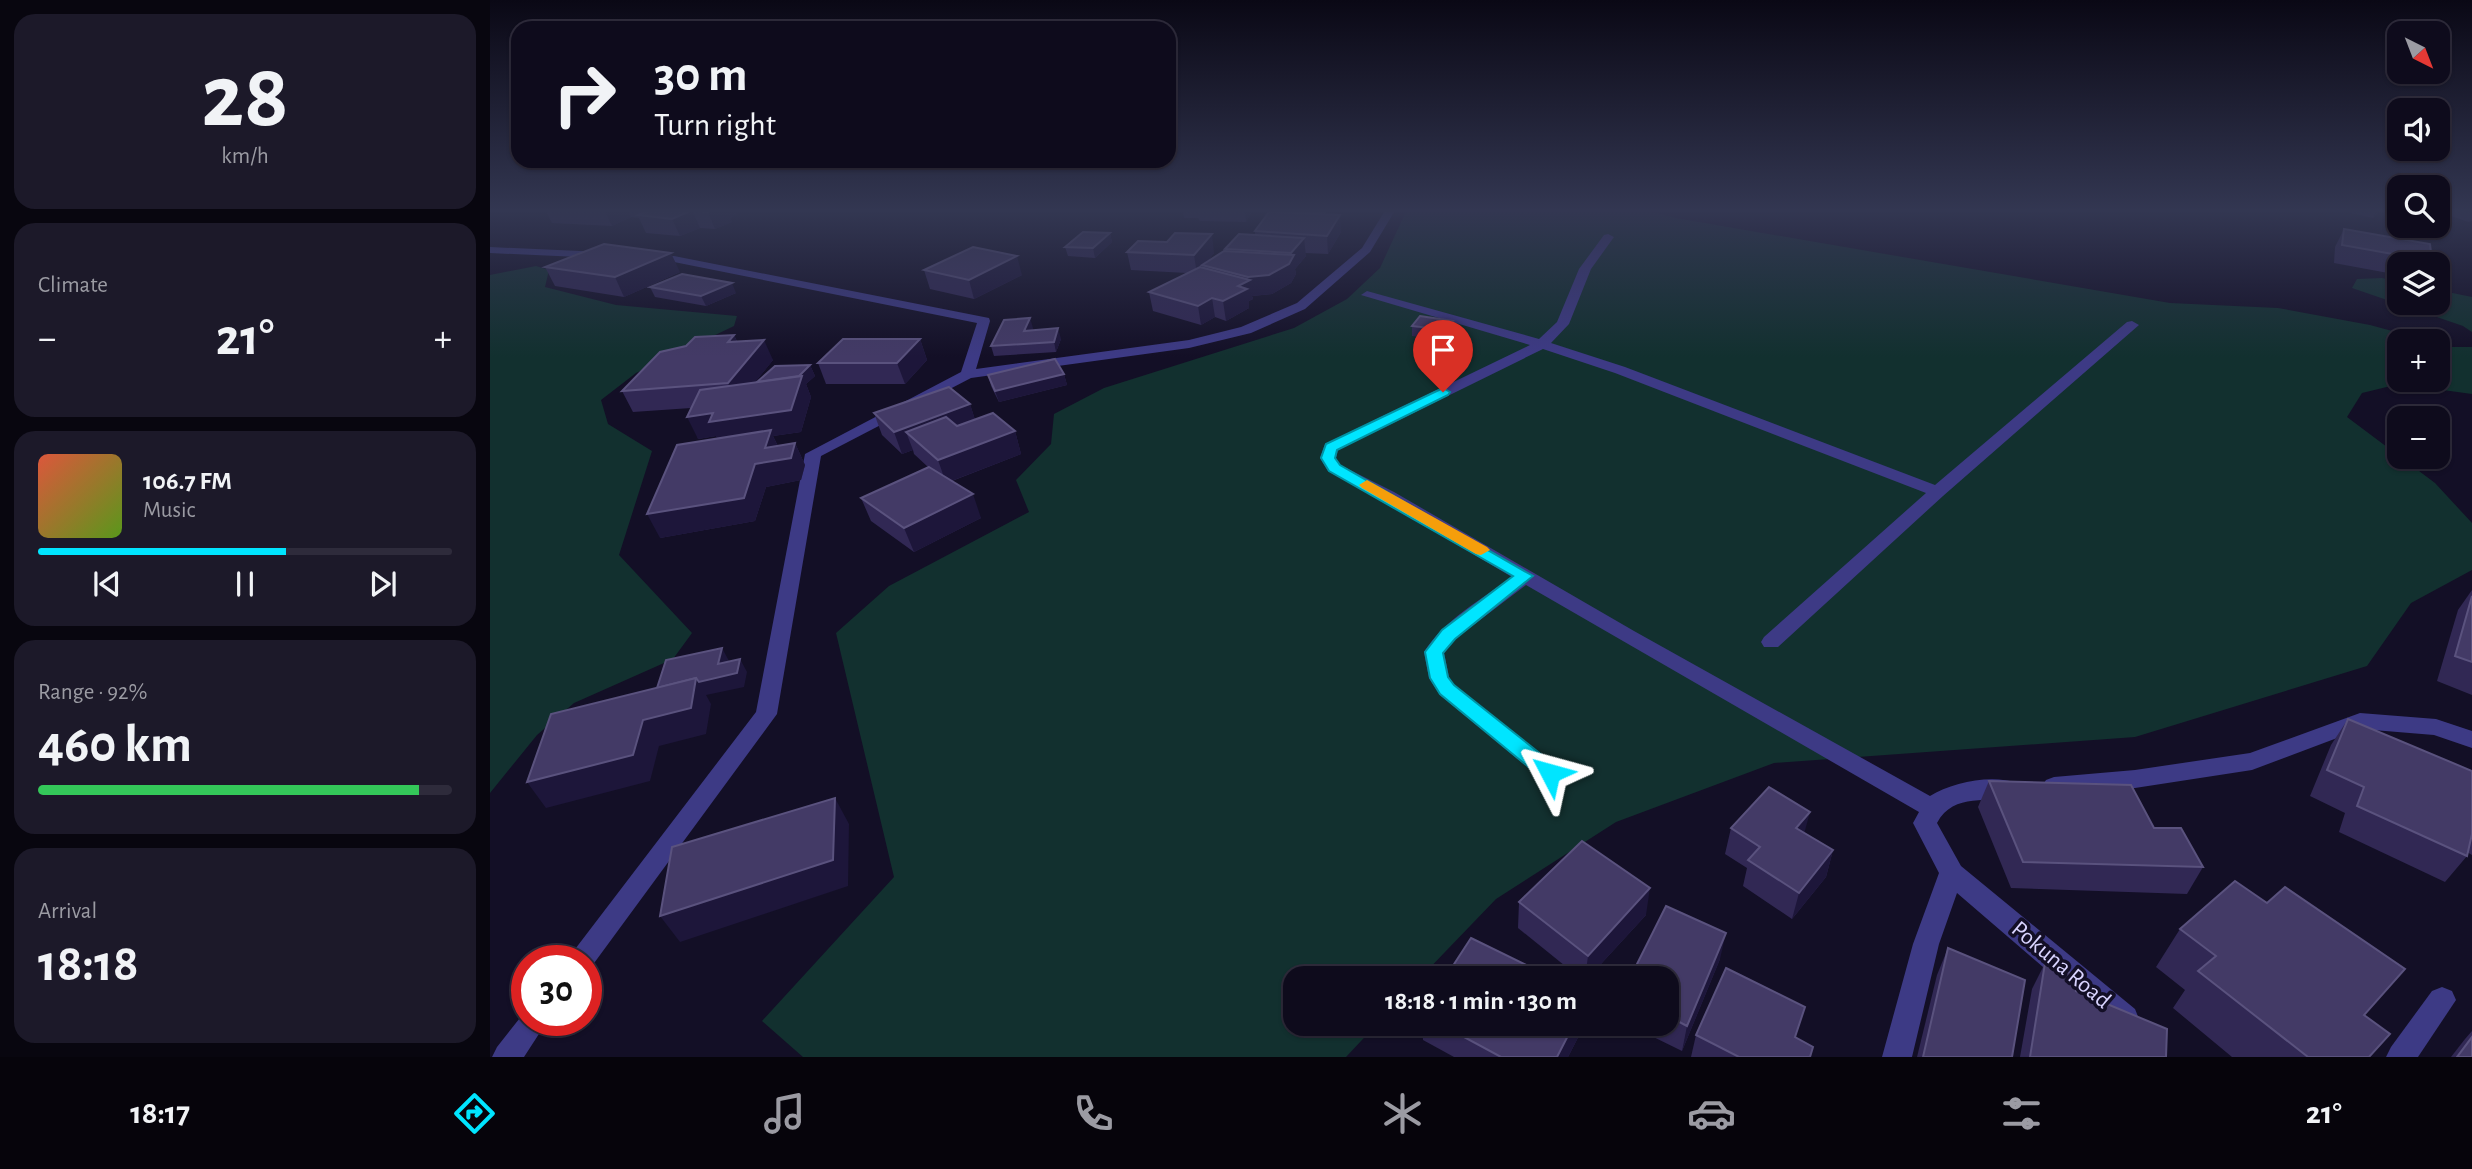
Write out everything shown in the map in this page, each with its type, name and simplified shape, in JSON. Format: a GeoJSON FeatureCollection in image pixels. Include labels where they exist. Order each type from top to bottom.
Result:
{"type":"FeatureCollection","features":[{"type":"Feature","properties":{"kind":"street"},"geometry":{"type":"LineString","coordinates":[[664,258],[984,321],[967,374]]}},
{"type":"Feature","properties":{"kind":"street"},"geometry":{"type":"LineString","coordinates":[[591,945],[766,714],[813,454],[967,374],[1189,345],[1246,330],[1301,306],[1356,258]]}},
{"type":"Feature","properties":{"kind":"street"},"geometry":{"type":"LineString","coordinates":[[1593,258],[1585,269],[1563,324],[1542,344],[1331,447],[1328,458],[1334,468],[1931,808]]}},
{"type":"Feature","properties":{"kind":"street"},"geometry":{"type":"LineString","coordinates":[[1367,295],[1542,344],[1620,370],[1937,492]]}},
{"type":"Feature","properties":{"kind":"street"},"geometry":{"type":"LineString","coordinates":[[1771,642],[1937,492],[2132,326]]}},
{"type":"Feature","properties":{"kind":"street"},"geometry":{"type":"LineString","coordinates":[[1525,576],[1448,634],[1434,652],[1439,678],[1447,690],[1550,773]]}},
{"type":"Feature","properties":{"kind":"street"},"geometry":{"type":"LineString","coordinates":[[1897,1057],[1926,944],[1952,873],[1925,823],[1931,808],[1949,794],[2135,779],[2252,761],[2360,721],[2436,727],[2472,740]]}},
{"type":"Feature","properties":{"kind":"street","name":"Pokuna Road"},"geometry":{"type":"LineString","coordinates":[[1952,873],[2150,1040]]}},
{"type":"Feature","properties":{"kind":"street"},"geometry":{"type":"LineString","coordinates":[[2400,1057],[2442,1000]]}},
{"type":"Feature","properties":{"kind":"street"},"geometry":{"type":"LineString","coordinates":[[507,1057],[522,1036]]}},
{"type":"Feature","properties":{"kind":"green space"},"geometry":{"type":"Polygon","coordinates":[[[1384,258],[1910,258],[2170,303],[2278,308],[2370,325],[2387,330],[2387,387],[2362,393],[2347,417],[2387,447],[2387,469],[2416,469],[2435,483],[2472,523],[2472,570],[2411,603],[2367,666],[2135,737],[1774,763],[1616,822],[1496,899],[1432,966],[1283,966],[1283,1036],[1366,1036],[1346,1057],[803,1057],[762,1021],[894,877],[836,633],[889,586],[1029,512],[1016,480],[1051,444],[1054,414],[1104,388],[1294,328],[1347,299],[1380,268],[1384,258]]]}},
{"type":"Feature","properties":{"kind":"green space"},"geometry":{"type":"Polygon","coordinates":[[[536,266],[549,270],[545,287],[616,305],[737,316],[734,326],[636,373],[601,400],[608,424],[652,451],[619,555],[692,633],[673,659],[574,703],[537,735],[490,793],[490,275],[536,266]]]}},
{"type":"Feature","properties":{"kind":"green space"},"geometry":{"type":"Polygon","coordinates":[[[2357,279],[2387,279],[2387,300],[2352,288],[2357,279]]]}},
{"type":"Feature","properties":{"kind":"green space"},"geometry":{"type":"Polygon","coordinates":[[[2450,292],[2472,297],[2472,332],[2463,326],[2431,315],[2450,315],[2450,292]]]}},
{"type":"Feature","properties":{"kind":"green space"},"geometry":{"type":"Polygon","coordinates":[[[2450,347],[2472,347],[2472,394],[2450,391],[2450,347]]]}},
{"type":"Feature","properties":{"kind":"building"},"geometry":{"type":"Polygon","coordinates":[[[567,258],[659,258],[615,277],[545,267],[567,258]]]}},
{"type":"Feature","properties":{"kind":"building"},"geometry":{"type":"Polygon","coordinates":[[[949,258],[1012,258],[969,280],[924,270],[949,258]]]}},
{"type":"Feature","properties":{"kind":"building"},"geometry":{"type":"Polygon","coordinates":[[[1212,258],[1292,258],[1289,264],[1269,275],[1248,277],[1202,265],[1212,258]]]}},
{"type":"Feature","properties":{"kind":"building"},"geometry":{"type":"Polygon","coordinates":[[[1200,267],[1250,280],[1238,286],[1247,289],[1223,301],[1212,298],[1198,306],[1149,292],[1200,267]]]}},
{"type":"Feature","properties":{"kind":"building"},"geometry":{"type":"Polygon","coordinates":[[[682,274],[732,283],[701,296],[650,287],[682,274]]]}},
{"type":"Feature","properties":{"kind":"building"},"geometry":{"type":"Polygon","coordinates":[[[1420,316],[1453,321],[1446,330],[1412,326],[1420,316]]]}},
{"type":"Feature","properties":{"kind":"building"},"geometry":{"type":"Polygon","coordinates":[[[1030,318],[1024,331],[1058,328],[1054,342],[991,346],[1004,320],[1030,318]]]}},
{"type":"Feature","properties":{"kind":"building"},"geometry":{"type":"Polygon","coordinates":[[[734,335],[728,342],[764,340],[728,383],[622,391],[660,352],[686,346],[695,337],[734,335]]]}},
{"type":"Feature","properties":{"kind":"building"},"geometry":{"type":"Polygon","coordinates":[[[843,339],[920,339],[897,363],[818,363],[843,339]]]}},
{"type":"Feature","properties":{"kind":"building"},"geometry":{"type":"Polygon","coordinates":[[[1055,359],[1064,374],[995,391],[988,375],[1055,359]]]}},
{"type":"Feature","properties":{"kind":"building"},"geometry":{"type":"Polygon","coordinates":[[[810,365],[799,376],[757,382],[775,366],[810,365]]]}},
{"type":"Feature","properties":{"kind":"building"},"geometry":{"type":"Polygon","coordinates":[[[802,376],[791,410],[709,422],[713,413],[687,417],[700,390],[802,376]]]}},
{"type":"Feature","properties":{"kind":"building"},"geometry":{"type":"Polygon","coordinates":[[[949,387],[970,404],[894,432],[874,413],[949,387]]]}},
{"type":"Feature","properties":{"kind":"building"},"geometry":{"type":"Polygon","coordinates":[[[993,413],[1015,431],[938,460],[906,432],[946,417],[957,426],[993,413]]]}},
{"type":"Feature","properties":{"kind":"building"},"geometry":{"type":"Polygon","coordinates":[[[771,430],[765,448],[795,443],[791,458],[755,464],[744,498],[647,514],[677,445],[771,430]]]}},
{"type":"Feature","properties":{"kind":"building"},"geometry":{"type":"Polygon","coordinates":[[[929,467],[973,494],[904,528],[861,498],[929,467]]]}},
{"type":"Feature","properties":{"kind":"building"},"geometry":{"type":"Polygon","coordinates":[[[2472,596],[2472,662],[2455,656],[2472,596]]]}},
{"type":"Feature","properties":{"kind":"building"},"geometry":{"type":"Polygon","coordinates":[[[722,648],[718,664],[740,659],[737,673],[699,682],[696,678],[657,688],[666,660],[722,648]]]}},
{"type":"Feature","properties":{"kind":"building"},"geometry":{"type":"Polygon","coordinates":[[[696,678],[691,708],[643,720],[633,755],[527,782],[551,714],[696,678]]]}},
{"type":"Feature","properties":{"kind":"building"},"geometry":{"type":"Polygon","coordinates":[[[2348,719],[2472,771],[2472,834],[2467,856],[2357,806],[2364,787],[2327,770],[2348,719]]]}},
{"type":"Feature","properties":{"kind":"building"},"geometry":{"type":"Polygon","coordinates":[[[1989,781],[2131,785],[2154,828],[2181,828],[2203,867],[2023,862],[1989,781]]]}},
{"type":"Feature","properties":{"kind":"building"},"geometry":{"type":"Polygon","coordinates":[[[1769,787],[1810,812],[1796,828],[1833,850],[1799,893],[1748,860],[1760,847],[1731,828],[1769,787]]]}},
{"type":"Feature","properties":{"kind":"building"},"geometry":{"type":"Polygon","coordinates":[[[835,798],[833,860],[660,916],[672,847],[835,798]]]}},
{"type":"Feature","properties":{"kind":"building"},"geometry":{"type":"Polygon","coordinates":[[[1582,841],[1650,888],[1588,956],[1519,902],[1582,841]]]}},
{"type":"Feature","properties":{"kind":"building"},"geometry":{"type":"Polygon","coordinates":[[[2235,881],[2267,903],[2285,887],[2405,969],[2364,1015],[2390,1034],[2369,1057],[2308,1057],[2198,971],[2216,956],[2180,929],[2235,881]]]}},
{"type":"Feature","properties":{"kind":"building"},"geometry":{"type":"Polygon","coordinates":[[[1666,906],[1726,933],[1687,1026],[1679,1022],[1679,966],[1636,966],[1666,906]]]}},
{"type":"Feature","properties":{"kind":"building"},"geometry":{"type":"Polygon","coordinates":[[[1471,938],[1528,966],[1453,966],[1471,938]]]}},
{"type":"Feature","properties":{"kind":"building"},"geometry":{"type":"Polygon","coordinates":[[[1948,948],[2025,980],[2012,1057],[1923,1057],[1948,948]]]}},
{"type":"Feature","properties":{"kind":"building"},"geometry":{"type":"Polygon","coordinates":[[[2045,963],[2078,976],[2076,991],[2167,1029],[2166,1057],[2030,1057],[2045,963]]]}},
{"type":"Feature","properties":{"kind":"building"},"geometry":{"type":"Polygon","coordinates":[[[1726,968],[1805,1007],[1795,1037],[1813,1047],[1810,1057],[1739,1057],[1696,1035],[1726,968]]]}},
{"type":"Feature","properties":{"kind":"building"},"geometry":{"type":"Polygon","coordinates":[[[1462,1036],[1568,1036],[1557,1057],[1501,1057],[1462,1036]]]}},
{"type":"Feature","properties":{"kind":"building"},"geometry":{"type":"Polygon","coordinates":[[[2472,1037],[2472,1057],[2457,1057],[2472,1037]]]}},
{"type":"Feature","properties":{"kind":"slow traffic"},"geometry":{"type":"LineString","coordinates":[[1367,485],[1481,550]]}},
{"type":"Feature","properties":{"kind":"route"},"geometry":{"type":"LineString","coordinates":[[1443,392],[1331,447],[1328,458],[1334,468],[1388,496],[1525,576],[1448,634],[1434,652],[1439,678],[1447,690],[1550,773]]}}]}
